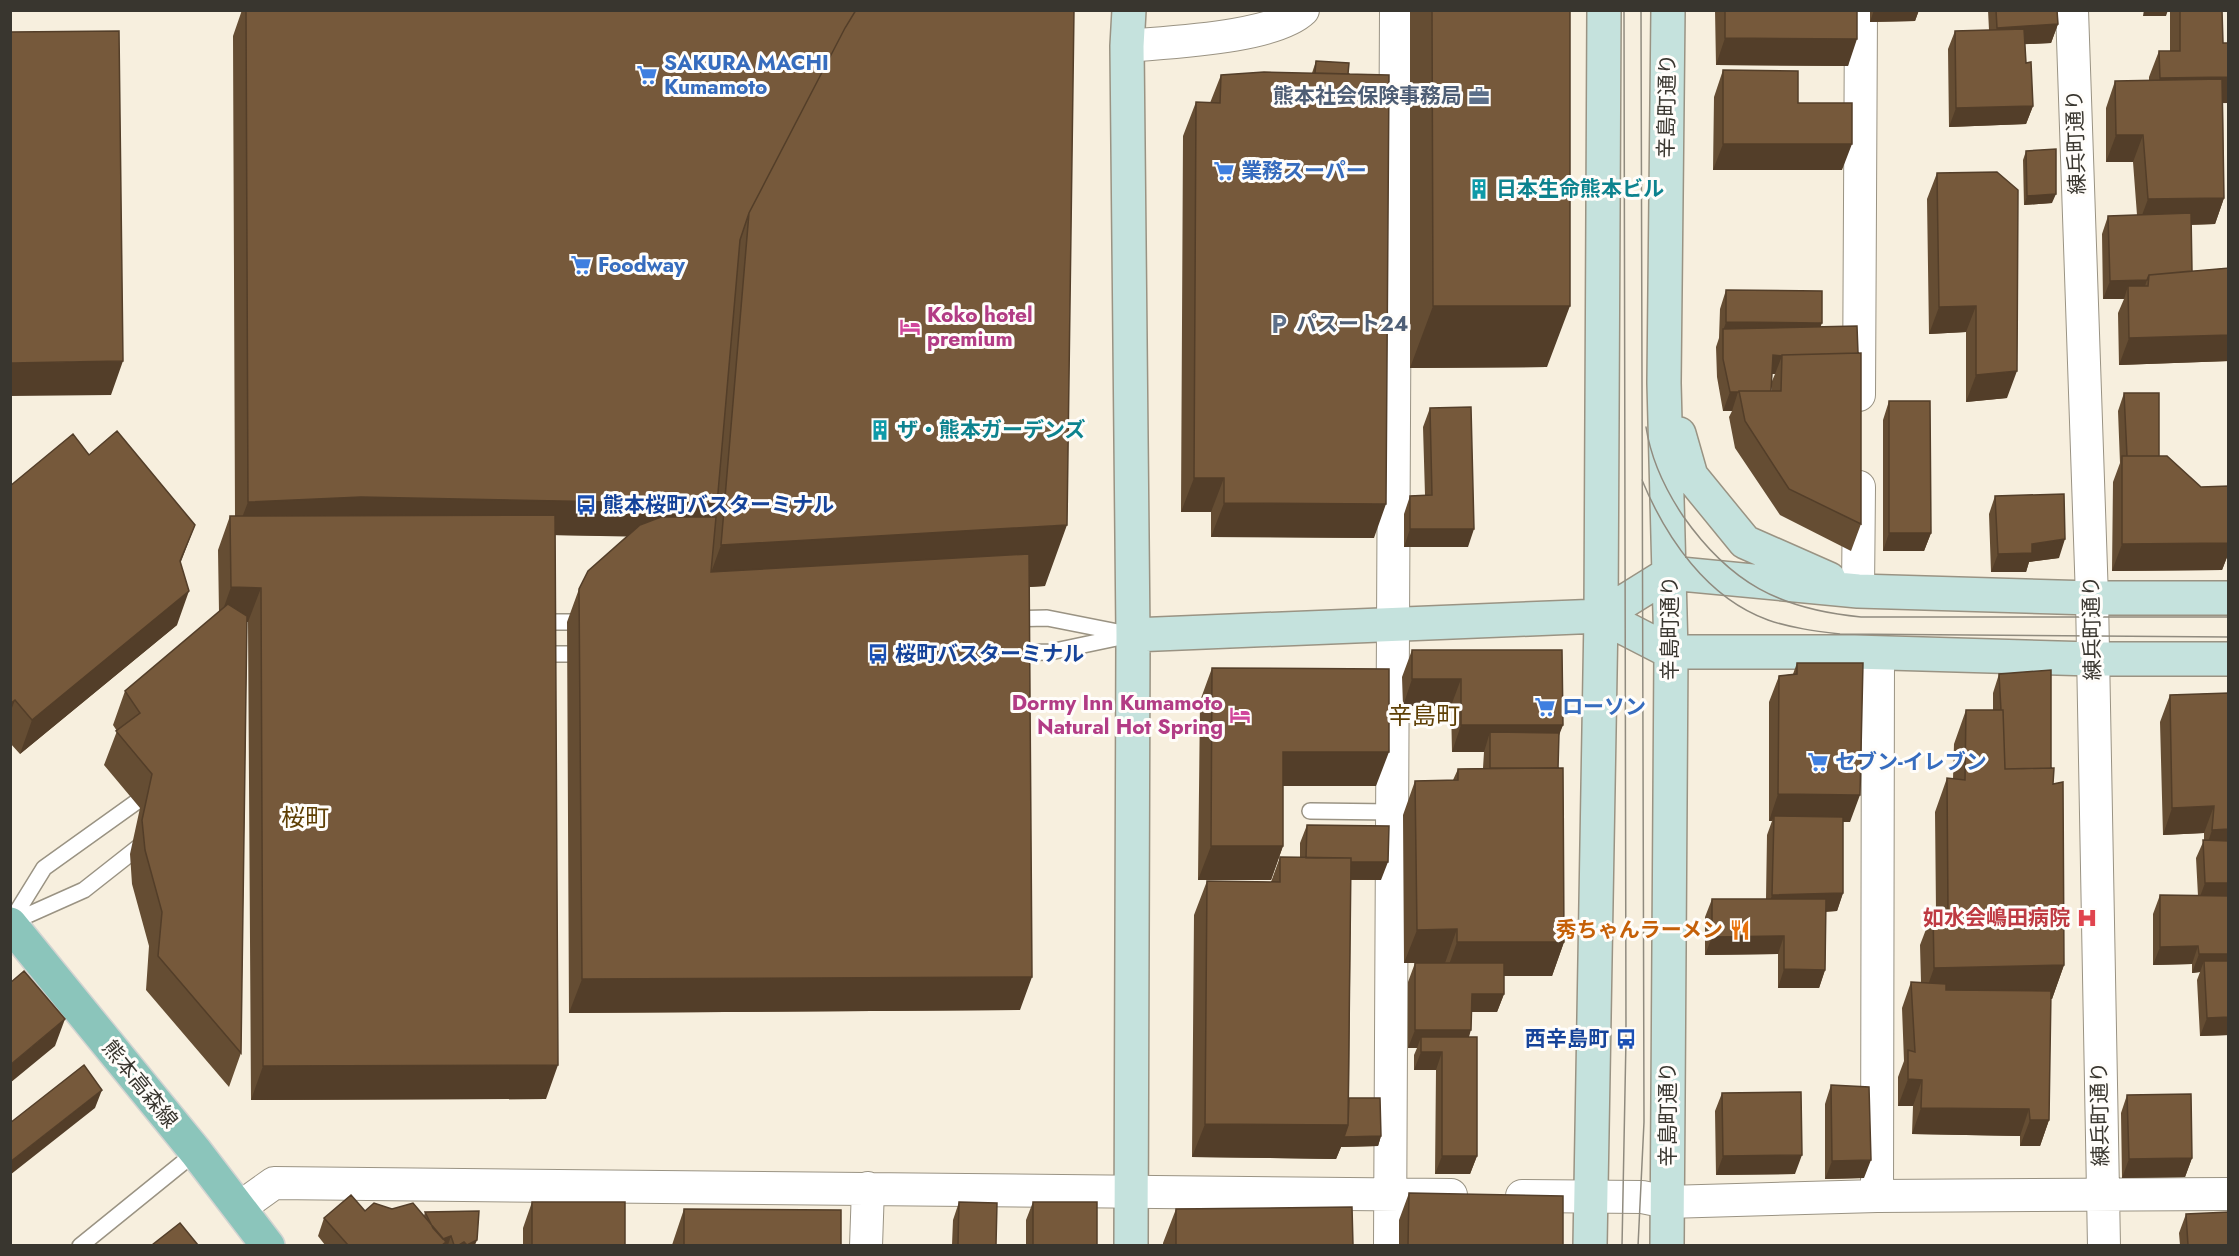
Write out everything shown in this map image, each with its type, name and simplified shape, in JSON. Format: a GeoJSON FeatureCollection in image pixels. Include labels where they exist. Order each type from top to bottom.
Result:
{"type":"FeatureCollection","features":[{"type":"Feature","properties":{"kind":"main road","name":"熊本高森線"},"geometry":{"type":"LineString","coordinates":[[10,923],[196,1152],[268,1245]]}},
{"type":"Feature","properties":{"kind":"street"},"geometry":{"type":"LineString","coordinates":[[1130,10],[1127,46],[1133,635],[1131,1245]]}},
{"type":"Feature","properties":{"kind":"street"},"geometry":{"type":"LineString","coordinates":[[1127,46],[1237,34],[1294,19],[1303,10]]}},
{"type":"Feature","properties":{"kind":"street"},"geometry":{"type":"LineString","coordinates":[[1390,1245],[1396,10]]}},
{"type":"Feature","properties":{"kind":"street"},"geometry":{"type":"LineString","coordinates":[[1590,1245],[1601,616],[1604,10]]}},
{"type":"Feature","properties":{"kind":"street","name":"辛島町通り"},"geometry":{"type":"LineString","coordinates":[[1667,1245],[1671,652],[1664,383],[1668,10]]}},
{"type":"Feature","properties":{"kind":"street"},"geometry":{"type":"LineString","coordinates":[[1859,425],[1861,10]]}},
{"type":"Feature","properties":{"kind":"street","name":"練兵町通り"},"geometry":{"type":"LineString","coordinates":[[2072,10],[2092,598],[2104,1245]]}},
{"type":"Feature","properties":{"kind":"street"},"geometry":{"type":"LineString","coordinates":[[1664,383],[1691,476],[1745,542],[1858,591]]}},
{"type":"Feature","properties":{"kind":"street"},"geometry":{"type":"LineString","coordinates":[[1858,591],[1859,461]]}},
{"type":"Feature","properties":{"kind":"street"},"geometry":{"type":"LineString","coordinates":[[1601,616],[1670,573],[1858,591],[2092,598],[2229,598]]}},
{"type":"Feature","properties":{"kind":"street"},"geometry":{"type":"LineString","coordinates":[[1133,635],[1601,616],[1671,652],[2229,659]]}},
{"type":"Feature","properties":{"kind":"street"},"geometry":{"type":"LineString","coordinates":[[1876,1196],[1878,653]]}},
{"type":"Feature","properties":{"kind":"street"},"geometry":{"type":"LineString","coordinates":[[239,1208],[274,1183],[1131,1190],[1642,1197],[1667,1202],[1876,1196],[2229,1194]]}},
{"type":"Feature","properties":{"kind":"street"},"geometry":{"type":"LineString","coordinates":[[866,1245],[868,1188]]}},
{"type":"Feature","properties":{"kind":"lane"},"geometry":{"type":"LineString","coordinates":[[994,619],[1047,618],[1133,635]]}},
{"type":"Feature","properties":{"kind":"lane"},"geometry":{"type":"LineString","coordinates":[[516,623],[598,622]]}},
{"type":"Feature","properties":{"kind":"lane"},"geometry":{"type":"LineString","coordinates":[[995,653],[1050,652],[1133,635]]}},
{"type":"Feature","properties":{"kind":"lane"},"geometry":{"type":"LineString","coordinates":[[522,654],[599,654]]}},
{"type":"Feature","properties":{"kind":"lane"},"geometry":{"type":"LineString","coordinates":[[10,923],[44,868],[162,783]]}},
{"type":"Feature","properties":{"kind":"lane"},"geometry":{"type":"LineString","coordinates":[[1310,811],[1392,812]]}},
{"type":"Feature","properties":{"kind":"lane"},"geometry":{"type":"LineString","coordinates":[[10,923],[84,890],[158,833]]}},
{"type":"Feature","properties":{"kind":"lane"},"geometry":{"type":"LineString","coordinates":[[80,1245],[196,1152]]}},
{"type":"Feature","properties":{"kind":"building"},"geometry":{"type":"Polygon","coordinates":[[[246,10],[856,10],[749,213],[740,240],[717,504],[361,497],[248,502],[246,10]]]}},
{"type":"Feature","properties":{"kind":"building","name":"ザ・熊本ガーデンズ"},"geometry":{"type":"Polygon","coordinates":[[[856,10],[1074,10],[1067,525],[721,545],[749,213],[856,10]]]}},
{"type":"Feature","properties":{"kind":"building","name":"日本生命熊本ビル"},"geometry":{"type":"Polygon","coordinates":[[[1432,10],[1570,10],[1570,306],[1433,306],[1432,10]]]}},
{"type":"Feature","properties":{"kind":"building"},"geometry":{"type":"Polygon","coordinates":[[[1725,10],[1857,10],[1857,39],[1725,38],[1725,10]]]}},
{"type":"Feature","properties":{"kind":"building"},"geometry":{"type":"Polygon","coordinates":[[[1996,10],[2057,10],[2058,24],[1997,28],[1996,10]]]}},
{"type":"Feature","properties":{"kind":"building"},"geometry":{"type":"Polygon","coordinates":[[[2180,10],[2222,10],[2223,43],[2229,43],[2229,77],[2160,78],[2159,51],[2180,51],[2180,10]]]}},
{"type":"Feature","properties":{"kind":"building"},"geometry":{"type":"Polygon","coordinates":[[[2024,29],[2026,63],[2031,62],[2033,106],[1956,108],[1955,31],[2024,29]]]}},
{"type":"Feature","properties":{"kind":"building"},"geometry":{"type":"Polygon","coordinates":[[[119,31],[123,361],[10,363],[10,32],[119,31]]]}},
{"type":"Feature","properties":{"kind":"building"},"geometry":{"type":"Polygon","coordinates":[[[1316,61],[1349,63],[1348,74],[1315,73],[1316,61]]]}},
{"type":"Feature","properties":{"kind":"building"},"geometry":{"type":"Polygon","coordinates":[[[1723,70],[1798,71],[1798,103],[1852,103],[1852,144],[1723,144],[1723,70]]]}},
{"type":"Feature","properties":{"kind":"building","name":"パスート24"},"geometry":{"type":"Polygon","coordinates":[[[1264,72],[1389,75],[1386,504],[1224,503],[1224,478],[1194,478],[1196,102],[1220,103],[1221,75],[1264,72]]]}},
{"type":"Feature","properties":{"kind":"building"},"geometry":{"type":"Polygon","coordinates":[[[2222,79],[2224,198],[2148,199],[2143,135],[2116,135],[2115,81],[2222,79]]]}},
{"type":"Feature","properties":{"kind":"building"},"geometry":{"type":"Polygon","coordinates":[[[2056,149],[2056,194],[2027,196],[2026,151],[2056,149]]]}},
{"type":"Feature","properties":{"kind":"building"},"geometry":{"type":"Polygon","coordinates":[[[1997,172],[2018,190],[2017,371],[1976,375],[1976,306],[1939,307],[1937,173],[1997,172]]]}},
{"type":"Feature","properties":{"kind":"building"},"geometry":{"type":"Polygon","coordinates":[[[2191,213],[2192,271],[2149,275],[2147,280],[2110,281],[2108,216],[2191,213]]]}},
{"type":"Feature","properties":{"kind":"building"},"geometry":{"type":"Polygon","coordinates":[[[2229,268],[2229,335],[2129,338],[2128,286],[2148,286],[2149,275],[2229,268]]]}},
{"type":"Feature","properties":{"kind":"building"},"geometry":{"type":"Polygon","coordinates":[[[1726,290],[1822,291],[1822,323],[1726,322],[1726,290]]]}},
{"type":"Feature","properties":{"kind":"building"},"geometry":{"type":"Polygon","coordinates":[[[1857,326],[1858,353],[1773,355],[1771,391],[1730,392],[1723,359],[1723,329],[1857,326]]]}},
{"type":"Feature","properties":{"kind":"building"},"geometry":{"type":"Polygon","coordinates":[[[1861,353],[1861,524],[1789,489],[1745,421],[1739,391],[1781,391],[1782,355],[1861,353]]]}},
{"type":"Feature","properties":{"kind":"building"},"geometry":{"type":"Polygon","coordinates":[[[2124,393],[2159,393],[2159,456],[2127,456],[2124,393]]]}},
{"type":"Feature","properties":{"kind":"building"},"geometry":{"type":"Polygon","coordinates":[[[1889,401],[1930,401],[1931,533],[1889,533],[1889,401]]]}},
{"type":"Feature","properties":{"kind":"building"},"geometry":{"type":"Polygon","coordinates":[[[1471,407],[1474,529],[1410,529],[1410,496],[1432,495],[1430,408],[1471,407]]]}},
{"type":"Feature","properties":{"kind":"building"},"geometry":{"type":"Polygon","coordinates":[[[117,431],[195,525],[180,561],[189,591],[32,720],[15,700],[10,704],[10,486],[73,434],[89,455],[117,431]]]}},
{"type":"Feature","properties":{"kind":"building"},"geometry":{"type":"Polygon","coordinates":[[[2122,456],[2167,456],[2201,487],[2229,486],[2229,543],[2122,544],[2122,456]]]}},
{"type":"Feature","properties":{"kind":"building"},"geometry":{"type":"Polygon","coordinates":[[[2064,494],[2065,539],[2032,544],[2032,553],[1998,554],[1995,496],[2064,494]]]}},
{"type":"Feature","properties":{"kind":"building"},"geometry":{"type":"Polygon","coordinates":[[[555,515],[558,1065],[263,1066],[261,588],[231,587],[230,516],[555,515]]]}},
{"type":"Feature","properties":{"kind":"building"},"geometry":{"type":"Polygon","coordinates":[[[661,517],[716,517],[711,572],[1029,554],[1032,977],[582,979],[579,589],[588,571],[640,525],[661,517]]]}},
{"type":"Feature","properties":{"kind":"building"},"geometry":{"type":"Polygon","coordinates":[[[228,604],[247,616],[241,1053],[158,956],[162,912],[145,850],[142,820],[152,774],[116,731],[140,713],[125,691],[228,604]]]}},
{"type":"Feature","properties":{"kind":"building"},"geometry":{"type":"Polygon","coordinates":[[[1412,650],[1562,650],[1563,725],[1461,725],[1461,679],[1412,679],[1412,650]]]}},
{"type":"Feature","properties":{"kind":"building"},"geometry":{"type":"Polygon","coordinates":[[[1797,663],[1863,663],[1860,795],[1778,794],[1779,676],[1797,674],[1797,663]]]}},
{"type":"Feature","properties":{"kind":"building"},"geometry":{"type":"Polygon","coordinates":[[[1212,668],[1389,669],[1389,752],[1283,752],[1283,846],[1211,846],[1212,668]]]}},
{"type":"Feature","properties":{"kind":"building"},"geometry":{"type":"Polygon","coordinates":[[[2051,670],[2051,768],[2005,769],[1999,674],[2051,670]]]}},
{"type":"Feature","properties":{"kind":"building"},"geometry":{"type":"Polygon","coordinates":[[[2229,693],[2229,829],[2212,830],[2214,806],[2172,808],[2170,695],[2229,693]]]}},
{"type":"Feature","properties":{"kind":"building"},"geometry":{"type":"Polygon","coordinates":[[[1966,710],[2003,710],[2005,769],[2054,768],[2053,784],[2063,782],[2064,965],[1934,968],[1933,911],[1948,910],[1947,778],[1965,780],[1966,710]]]}},
{"type":"Feature","properties":{"kind":"building"},"geometry":{"type":"Polygon","coordinates":[[[1490,732],[1559,733],[1558,768],[1490,768],[1490,732]]]}},
{"type":"Feature","properties":{"kind":"building"},"geometry":{"type":"Polygon","coordinates":[[[1563,768],[1564,942],[1457,942],[1457,929],[1417,930],[1415,781],[1458,780],[1458,769],[1563,768]]]}},
{"type":"Feature","properties":{"kind":"building"},"geometry":{"type":"Polygon","coordinates":[[[1774,816],[1843,817],[1843,893],[1772,895],[1774,816]]]}},
{"type":"Feature","properties":{"kind":"building"},"geometry":{"type":"Polygon","coordinates":[[[1307,825],[1389,826],[1388,862],[1351,862],[1351,858],[1306,858],[1307,825]]]}},
{"type":"Feature","properties":{"kind":"building"},"geometry":{"type":"Polygon","coordinates":[[[2203,840],[2229,841],[2229,883],[2205,883],[2203,840]]]}},
{"type":"Feature","properties":{"kind":"building"},"geometry":{"type":"Polygon","coordinates":[[[1280,857],[1351,858],[1348,1125],[1205,1124],[1207,881],[1280,882],[1280,857]]]}},
{"type":"Feature","properties":{"kind":"building"},"geometry":{"type":"Polygon","coordinates":[[[2160,895],[2229,896],[2229,954],[2199,954],[2198,946],[2160,947],[2160,895]]]}},
{"type":"Feature","properties":{"kind":"building"},"geometry":{"type":"Polygon","coordinates":[[[1712,899],[1826,899],[1825,970],[1784,969],[1784,936],[1712,937],[1712,899]]]}},
{"type":"Feature","properties":{"kind":"building"},"geometry":{"type":"Polygon","coordinates":[[[2204,961],[2229,961],[2229,1017],[2207,1018],[2204,961]]]}},
{"type":"Feature","properties":{"kind":"building"},"geometry":{"type":"Polygon","coordinates":[[[1415,963],[1504,963],[1504,994],[1472,994],[1471,1030],[1415,1030],[1415,963]]]}},
{"type":"Feature","properties":{"kind":"building"},"geometry":{"type":"Polygon","coordinates":[[[24,971],[65,1019],[10,1065],[10,983],[24,971]]]}},
{"type":"Feature","properties":{"kind":"building"},"geometry":{"type":"Polygon","coordinates":[[[1911,982],[1946,984],[1946,990],[2051,991],[2049,1120],[2030,1120],[2029,1109],[1921,1108],[1922,1080],[1908,1079],[1908,1050],[1915,1052],[1911,982]]]}},
{"type":"Feature","properties":{"kind":"building"},"geometry":{"type":"Polygon","coordinates":[[[1421,1037],[1477,1037],[1477,1156],[1442,1156],[1442,1052],[1421,1052],[1421,1037]]]}},
{"type":"Feature","properties":{"kind":"building"},"geometry":{"type":"Polygon","coordinates":[[[84,1065],[102,1090],[10,1162],[10,1123],[84,1065]]]}},
{"type":"Feature","properties":{"kind":"building"},"geometry":{"type":"Polygon","coordinates":[[[1831,1085],[1869,1087],[1871,1160],[1832,1161],[1831,1085]]]}},
{"type":"Feature","properties":{"kind":"building"},"geometry":{"type":"Polygon","coordinates":[[[1801,1092],[1802,1155],[1723,1156],[1722,1093],[1801,1092]]]}},
{"type":"Feature","properties":{"kind":"building"},"geometry":{"type":"Polygon","coordinates":[[[2191,1094],[2192,1158],[2129,1159],[2127,1095],[2191,1094]]]}},
{"type":"Feature","properties":{"kind":"building"},"geometry":{"type":"Polygon","coordinates":[[[1349,1098],[1380,1098],[1381,1136],[1344,1137],[1348,1125],[1349,1098]]]}},
{"type":"Feature","properties":{"kind":"building"},"geometry":{"type":"Polygon","coordinates":[[[1409,1193],[1563,1196],[1563,1245],[1408,1245],[1409,1193]]]}},
{"type":"Feature","properties":{"kind":"building"},"geometry":{"type":"Polygon","coordinates":[[[351,1195],[365,1211],[374,1203],[392,1209],[413,1203],[446,1242],[442,1245],[348,1245],[324,1218],[351,1195]]]}},
{"type":"Feature","properties":{"kind":"building"},"geometry":{"type":"Polygon","coordinates":[[[532,1202],[625,1202],[625,1245],[532,1245],[532,1202]]]}},
{"type":"Feature","properties":{"kind":"building"},"geometry":{"type":"Polygon","coordinates":[[[959,1202],[997,1203],[996,1245],[958,1245],[959,1202]]]}},
{"type":"Feature","properties":{"kind":"building"},"geometry":{"type":"Polygon","coordinates":[[[1033,1202],[1097,1202],[1097,1245],[1033,1245],[1033,1202]]]}},
{"type":"Feature","properties":{"kind":"building"},"geometry":{"type":"Polygon","coordinates":[[[1352,1207],[1353,1245],[1176,1245],[1176,1209],[1352,1207]]]}},
{"type":"Feature","properties":{"kind":"building"},"geometry":{"type":"Polygon","coordinates":[[[684,1209],[841,1210],[841,1245],[684,1245],[684,1209]]]}},
{"type":"Feature","properties":{"kind":"building"},"geometry":{"type":"Polygon","coordinates":[[[479,1211],[477,1240],[467,1245],[464,1242],[454,1245],[451,1236],[443,1239],[433,1228],[425,1212],[479,1211]]]}},
{"type":"Feature","properties":{"kind":"building"},"geometry":{"type":"Polygon","coordinates":[[[2229,1212],[2229,1245],[2188,1245],[2186,1214],[2229,1212]]]}},
{"type":"Feature","properties":{"kind":"building"},"geometry":{"type":"Polygon","coordinates":[[[180,1223],[198,1245],[152,1245],[180,1223]]]}},
{"type":"Feature","properties":{"kind":"tram line"},"geometry":{"type":"LineString","coordinates":[[1622,1246],[1626,1039],[1624,10]]}},
{"type":"Feature","properties":{"kind":"tram line"},"geometry":{"type":"LineString","coordinates":[[1638,1246],[1644,1122],[1641,10]]}},
{"type":"Feature","properties":{"kind":"tram line"},"geometry":{"type":"LineString","coordinates":[[1646,427],[1651,451],[1665,485],[1683,516],[1701,539],[1719,559],[1759,589],[1805,607],[1861,617],[2228,617]]}},
{"type":"Feature","properties":{"kind":"tram line"},"geometry":{"type":"LineString","coordinates":[[1642,480],[1663,523],[1691,564],[1726,597],[1746,610],[1785,625],[1840,634],[2228,637]]}},
{"type":"Feature","properties":{"kind":"place","name":"SAKURA MACHI Kumamoto"},"geometry":{"type":"Point","coordinates":[647,75]}},
{"type":"Feature","properties":{"kind":"place","name":"熊本社会保険事務局"},"geometry":{"type":"Point","coordinates":[1479,96]}},
{"type":"Feature","properties":{"kind":"place","name":"業務スーパー"},"geometry":{"type":"Point","coordinates":[1224,171]}},
{"type":"Feature","properties":{"kind":"place","name":"日本生命熊本ビル"},"geometry":{"type":"Point","coordinates":[1479,189]}},
{"type":"Feature","properties":{"kind":"place","name":"Foodway"},"geometry":{"type":"Point","coordinates":[581,265]}},
{"type":"Feature","properties":{"kind":"place","name":"パスート24"},"geometry":{"type":"Point","coordinates":[1279,324]}},
{"type":"Feature","properties":{"kind":"place","name":"Koko hotel premium"},"geometry":{"type":"Point","coordinates":[910,327]}},
{"type":"Feature","properties":{"kind":"place","name":"ザ・熊本ガーデンズ"},"geometry":{"type":"Point","coordinates":[880,430]}},
{"type":"Feature","properties":{"kind":"place","name":"熊本桜町バスターミナル"},"geometry":{"type":"Point","coordinates":[586,505]}},
{"type":"Feature","properties":{"kind":"place","name":"桜町バスターミナル"},"geometry":{"type":"Point","coordinates":[878,654]}},
{"type":"Feature","properties":{"kind":"place","name":"ローソン"},"geometry":{"type":"Point","coordinates":[1545,707]}},
{"type":"Feature","properties":{"kind":"place","name":"Dormy Inn Kumamoto Natural Hot Spring"},"geometry":{"type":"Point","coordinates":[1240,715]}},
{"type":"Feature","properties":{"kind":"place","name":"セブン-イレブン"},"geometry":{"type":"Point","coordinates":[1818,762]}},
{"type":"Feature","properties":{"kind":"place","name":"如水会嶋田病院"},"geometry":{"type":"Point","coordinates":[2087,918]}},
{"type":"Feature","properties":{"kind":"place","name":"秀ちゃんラーメン"},"geometry":{"type":"Point","coordinates":[1740,930]}},
{"type":"Feature","properties":{"kind":"place","name":"西辛島町"},"geometry":{"type":"Point","coordinates":[1626,1039]}},
{"type":"Feature","properties":{"kind":"district","name":"辛島町"},"geometry":{"type":"Point","coordinates":[1424,716]}},
{"type":"Feature","properties":{"kind":"district","name":"桜町"},"geometry":{"type":"Point","coordinates":[305,818]}}]}
